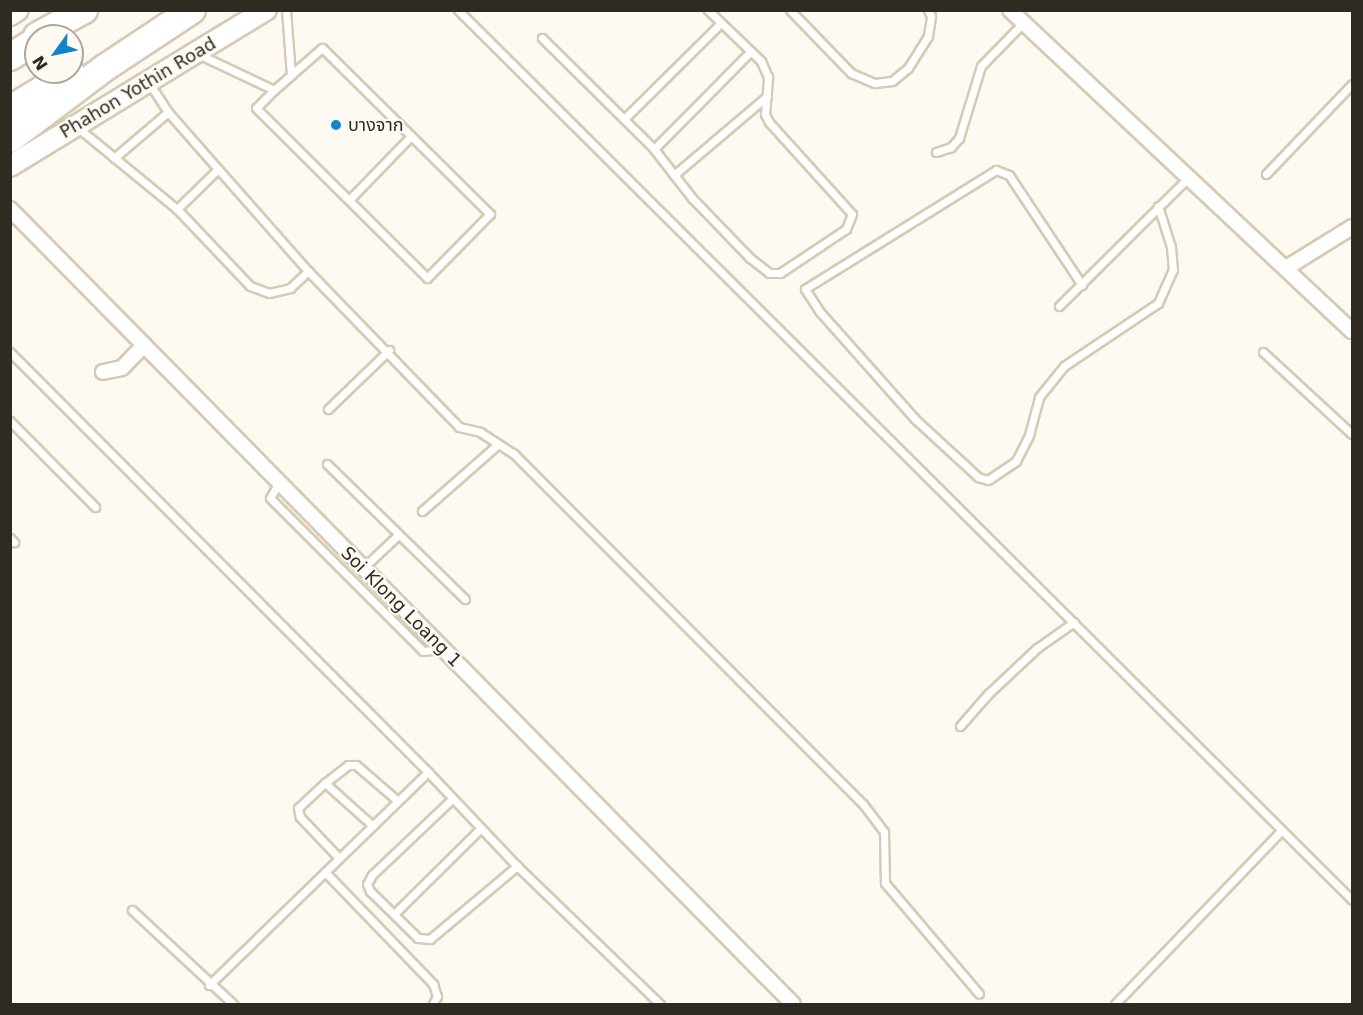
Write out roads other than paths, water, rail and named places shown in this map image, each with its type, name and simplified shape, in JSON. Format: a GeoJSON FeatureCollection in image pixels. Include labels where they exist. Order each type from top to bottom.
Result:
{"type":"FeatureCollection","features":[{"type":"Feature","properties":{"kind":"highway"},"geometry":{"type":"LineString","coordinates":[[62,24],[84,10]]}},
{"type":"Feature","properties":{"kind":"highway"},"geometry":{"type":"LineString","coordinates":[[60,24],[84,10]]}},
{"type":"Feature","properties":{"kind":"highway"},"geometry":{"type":"LineString","coordinates":[[84,65],[172,10]]}},
{"type":"Feature","properties":{"kind":"highway"},"geometry":{"type":"LineString","coordinates":[[10,139],[106,67],[192,10]]}},
{"type":"Feature","properties":{"kind":"highway"},"geometry":{"type":"LineString","coordinates":[[10,51],[24,44]]}},
{"type":"Feature","properties":{"kind":"highway"},"geometry":{"type":"LineString","coordinates":[[10,57],[24,47]]}},
{"type":"Feature","properties":{"kind":"highway"},"geometry":{"type":"LineString","coordinates":[[10,109],[52,84]]}},
{"type":"Feature","properties":{"kind":"main road"},"geometry":{"type":"LineString","coordinates":[[10,15],[18,10]]}},
{"type":"Feature","properties":{"kind":"main road","name":"Phahon Yothin Road"},"geometry":{"type":"LineString","coordinates":[[10,166],[266,10]]}},
{"type":"Feature","properties":{"kind":"street"},"geometry":{"type":"LineString","coordinates":[[1010,10],[1353,332]]}},
{"type":"Feature","properties":{"kind":"street","name":"Soi Klong Loang 1"},"geometry":{"type":"LineString","coordinates":[[10,209],[793,1005]]}},
{"type":"Feature","properties":{"kind":"street"},"geometry":{"type":"LineString","coordinates":[[1286,268],[1353,227]]}},
{"type":"Feature","properties":{"kind":"street"},"geometry":{"type":"LineString","coordinates":[[103,372],[122,368],[144,345]]}},
{"type":"Feature","properties":{"kind":"lane"},"geometry":{"type":"LineString","coordinates":[[286,10],[291,75]]}},
{"type":"Feature","properties":{"kind":"lane"},"geometry":{"type":"LineString","coordinates":[[459,10],[1353,900]]}},
{"type":"Feature","properties":{"kind":"lane"},"geometry":{"type":"LineString","coordinates":[[542,38],[654,149],[720,228],[769,273],[780,273],[793,267],[846,229],[852,214],[769,122],[765,107],[769,94],[761,61],[708,10]]}},
{"type":"Feature","properties":{"kind":"lane"},"geometry":{"type":"LineString","coordinates":[[789,10],[851,73],[875,83],[892,81],[908,68],[928,36],[931,16],[928,10]]}},
{"type":"Feature","properties":{"kind":"lane"},"geometry":{"type":"LineString","coordinates":[[936,152],[951,147],[959,138],[981,66],[1023,23]]}},
{"type":"Feature","properties":{"kind":"lane"},"geometry":{"type":"LineString","coordinates":[[624,119],[721,24]]}},
{"type":"Feature","properties":{"kind":"lane"},"geometry":{"type":"LineString","coordinates":[[322,48],[490,214],[427,278],[256,108],[291,75],[322,48]]}},
{"type":"Feature","properties":{"kind":"lane"},"geometry":{"type":"LineString","coordinates":[[654,149],[750,52]]}},
{"type":"Feature","properties":{"kind":"lane"},"geometry":{"type":"LineString","coordinates":[[196,53],[274,90]]}},
{"type":"Feature","properties":{"kind":"lane"},"geometry":{"type":"LineString","coordinates":[[149,82],[168,112],[308,271],[389,350],[459,428],[480,432],[514,454],[863,804],[884,832],[885,883],[979,994]]}},
{"type":"Feature","properties":{"kind":"lane"},"geometry":{"type":"LineString","coordinates":[[1266,174],[1353,84]]}},
{"type":"Feature","properties":{"kind":"lane"},"geometry":{"type":"LineString","coordinates":[[674,175],[769,94]]}},
{"type":"Feature","properties":{"kind":"lane"},"geometry":{"type":"LineString","coordinates":[[114,158],[168,112]]}},
{"type":"Feature","properties":{"kind":"lane"},"geometry":{"type":"LineString","coordinates":[[76,126],[177,209],[250,286],[269,293],[280,291],[290,288],[308,271]]}},
{"type":"Feature","properties":{"kind":"lane"},"geometry":{"type":"LineString","coordinates":[[349,200],[411,136]]}},
{"type":"Feature","properties":{"kind":"lane"},"geometry":{"type":"LineString","coordinates":[[177,209],[218,170]]}},
{"type":"Feature","properties":{"kind":"lane"},"geometry":{"type":"LineString","coordinates":[[1082,285],[1009,175],[996,170],[805,289],[820,312],[915,418],[978,477],[988,480],[1016,461],[1039,397],[1064,366],[1158,303],[1173,270],[1171,247],[1158,207]]}},
{"type":"Feature","properties":{"kind":"lane"},"geometry":{"type":"LineString","coordinates":[[1059,306],[1188,178]]}},
{"type":"Feature","properties":{"kind":"lane"},"geometry":{"type":"LineString","coordinates":[[328,409],[389,350]]}},
{"type":"Feature","properties":{"kind":"lane"},"geometry":{"type":"LineString","coordinates":[[10,352],[654,1003]]}},
{"type":"Feature","properties":{"kind":"lane"},"geometry":{"type":"LineString","coordinates":[[1263,352],[1353,434]]}},
{"type":"Feature","properties":{"kind":"lane"},"geometry":{"type":"LineString","coordinates":[[10,421],[95,507]]}},
{"type":"Feature","properties":{"kind":"lane"},"geometry":{"type":"LineString","coordinates":[[422,511],[497,445]]}},
{"type":"Feature","properties":{"kind":"lane"},"geometry":{"type":"LineString","coordinates":[[327,464],[465,599]]}},
{"type":"Feature","properties":{"kind":"lane"},"geometry":{"type":"LineString","coordinates":[[279,482],[270,498],[423,651],[442,649]]}},
{"type":"Feature","properties":{"kind":"lane"},"geometry":{"type":"LineString","coordinates":[[363,568],[398,535]]}},
{"type":"Feature","properties":{"kind":"lane"},"geometry":{"type":"LineString","coordinates":[[960,726],[988,693],[1037,648],[1074,622]]}},
{"type":"Feature","properties":{"kind":"lane"},"geometry":{"type":"LineString","coordinates":[[339,858],[297,812],[325,783],[348,765],[356,765],[398,801]]}},
{"type":"Feature","properties":{"kind":"lane"},"geometry":{"type":"LineString","coordinates":[[209,985],[428,772]]}},
{"type":"Feature","properties":{"kind":"lane"},"geometry":{"type":"LineString","coordinates":[[325,783],[372,826]]}},
{"type":"Feature","properties":{"kind":"lane"},"geometry":{"type":"LineString","coordinates":[[452,799],[367,884],[370,891],[418,938],[430,939],[517,866]]}},
{"type":"Feature","properties":{"kind":"lane"},"geometry":{"type":"LineString","coordinates":[[394,914],[480,829]]}},
{"type":"Feature","properties":{"kind":"lane"},"geometry":{"type":"LineString","coordinates":[[1115,1005],[1282,830]]}},
{"type":"Feature","properties":{"kind":"lane"},"geometry":{"type":"LineString","coordinates":[[325,872],[433,984],[437,996],[433,1005]]}},
{"type":"Feature","properties":{"kind":"lane"},"geometry":{"type":"LineString","coordinates":[[132,910],[209,985],[233,1005]]}},
{"type":"Feature","properties":{"kind":"place","name":"บางจาก"},"geometry":{"type":"Point","coordinates":[336,125]}}]}
